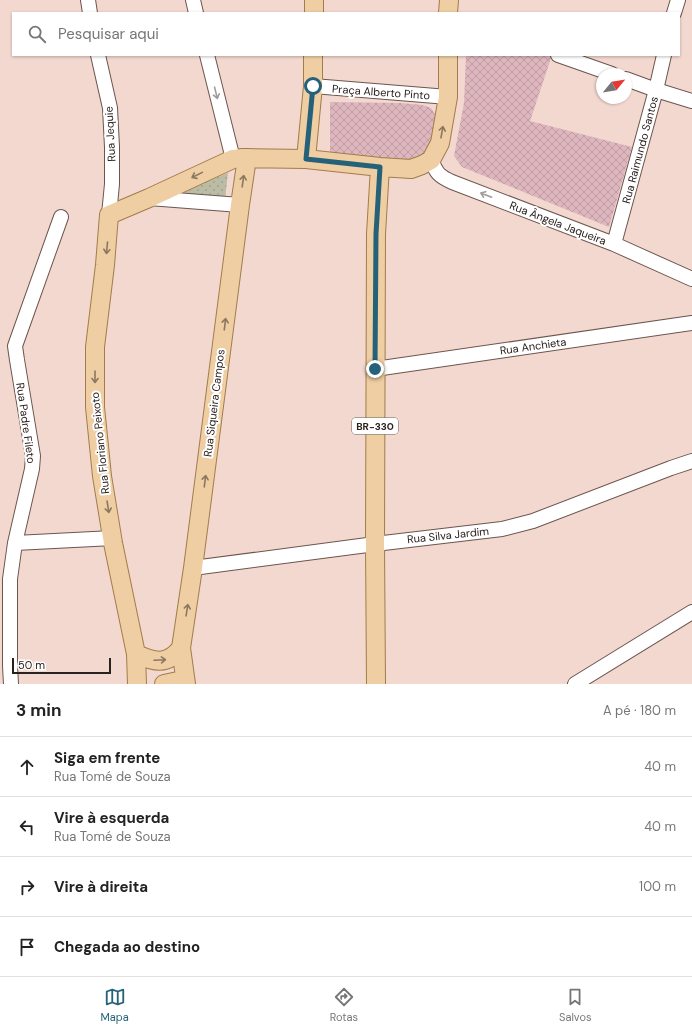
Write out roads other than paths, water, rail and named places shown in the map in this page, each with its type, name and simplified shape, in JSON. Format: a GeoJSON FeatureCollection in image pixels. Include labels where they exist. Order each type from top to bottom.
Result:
{"type":"FeatureCollection","features":[{"type":"Feature","properties":{"kind":"main road"},"geometry":{"type":"LineString","coordinates":[[314,0],[314,12]]}},
{"type":"Feature","properties":{"kind":"main road"},"geometry":{"type":"LineString","coordinates":[[448,12],[449,0]]}},
{"type":"Feature","properties":{"kind":"main road"},"geometry":{"type":"LineString","coordinates":[[306,159],[313,86],[313,56]]}},
{"type":"Feature","properties":{"kind":"main road"},"geometry":{"type":"LineString","coordinates":[[109,215],[240,158],[306,159],[411,169],[422,165],[431,160],[440,143],[448,97],[448,56]]}},
{"type":"Feature","properties":{"kind":"main road","name":"Rua Siqueira Campos"},"geometry":{"type":"LineString","coordinates":[[186,684],[181,648],[193,568],[240,205],[240,158]]}},
{"type":"Feature","properties":{"kind":"main road","name":"BR-330"},"geometry":{"type":"LineString","coordinates":[[376,684],[376,234],[380,167]]}},
{"type":"Feature","properties":{"kind":"main road","name":"Rua Floriano Peixoto"},"geometry":{"type":"LineString","coordinates":[[109,215],[105,265],[95,347],[95,407],[102,476],[136,654],[137,684]]}},
{"type":"Feature","properties":{"kind":"main road"},"geometry":{"type":"LineString","coordinates":[[136,654],[150,660],[159,661],[168,659],[176,654],[181,648]]}},
{"type":"Feature","properties":{"kind":"main road"},"geometry":{"type":"LineString","coordinates":[[164,684],[178,681],[186,684]]}},
{"type":"Feature","properties":{"kind":"street"},"geometry":{"type":"LineString","coordinates":[[88,0],[90,12]]}},
{"type":"Feature","properties":{"kind":"street"},"geometry":{"type":"LineString","coordinates":[[193,0],[196,12]]}},
{"type":"Feature","properties":{"kind":"street"},"geometry":{"type":"LineString","coordinates":[[674,12],[678,0]]}},
{"type":"Feature","properties":{"kind":"street","name":"Rua Jequie"},"geometry":{"type":"LineString","coordinates":[[98,56],[110,108],[112,177],[109,215]]}},
{"type":"Feature","properties":{"kind":"street"},"geometry":{"type":"LineString","coordinates":[[207,56],[240,158]]}},
{"type":"Feature","properties":{"kind":"street"},"geometry":{"type":"LineString","coordinates":[[561,56],[596,68]]}},
{"type":"Feature","properties":{"kind":"street","name":"Rua Raimundo Santos"},"geometry":{"type":"LineString","coordinates":[[614,244],[664,56]]}},
{"type":"Feature","properties":{"kind":"street"},"geometry":{"type":"LineString","coordinates":[[632,81],[692,101]]}},
{"type":"Feature","properties":{"kind":"street","name":"Praça Alberto Pinto"},"geometry":{"type":"LineString","coordinates":[[313,86],[448,97]]}},
{"type":"Feature","properties":{"kind":"street","name":"Rua Ângela Jaqueira"},"geometry":{"type":"LineString","coordinates":[[431,160],[437,172],[442,177],[452,182],[614,244],[692,279]]}},
{"type":"Feature","properties":{"kind":"street"},"geometry":{"type":"LineString","coordinates":[[149,198],[240,205]]}},
{"type":"Feature","properties":{"kind":"street","name":"Rua Padre Fileto"},"geometry":{"type":"LineString","coordinates":[[10,684],[10,579],[15,543],[29,486],[33,456],[16,346],[61,217]]}},
{"type":"Feature","properties":{"kind":"street","name":"Rua Anchieta"},"geometry":{"type":"LineString","coordinates":[[375,369],[692,322]]}},
{"type":"Feature","properties":{"kind":"street","name":"Rua Silva Jardim"},"geometry":{"type":"LineString","coordinates":[[193,568],[502,529],[533,521],[692,461]]}},
{"type":"Feature","properties":{"kind":"street"},"geometry":{"type":"LineString","coordinates":[[15,543],[113,538]]}},
{"type":"Feature","properties":{"kind":"street"},"geometry":{"type":"LineString","coordinates":[[575,684],[692,612]]}}]}
